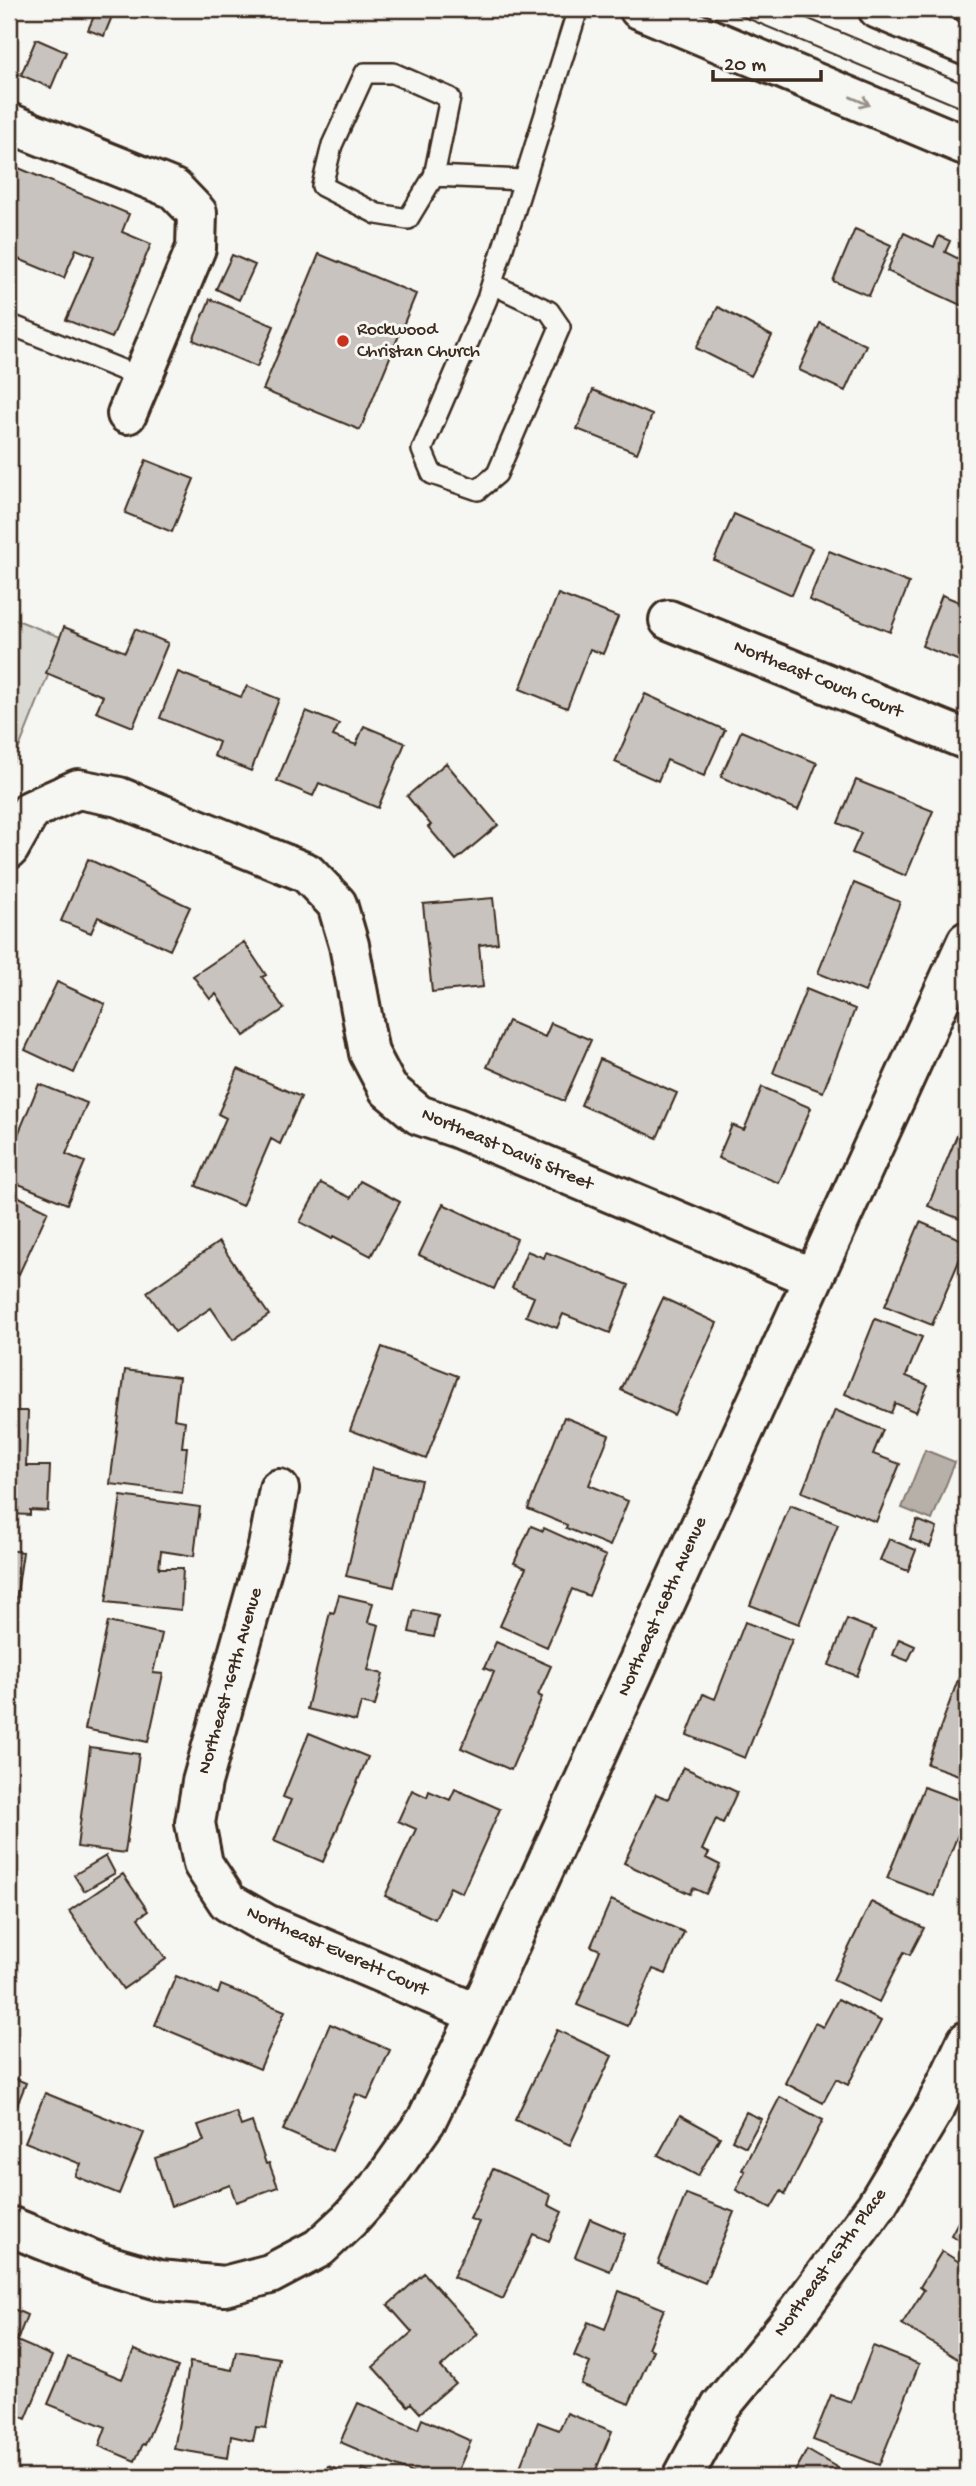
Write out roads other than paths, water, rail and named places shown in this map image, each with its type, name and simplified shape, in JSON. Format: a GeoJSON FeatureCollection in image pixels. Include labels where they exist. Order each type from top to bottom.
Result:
{"type":"FeatureCollection","features":[{"type":"Feature","properties":{"kind":"street"},"geometry":{"type":"LineString","coordinates":[[639,9],[967,146]]}},
{"type":"Feature","properties":{"kind":"street"},"geometry":{"type":"LineString","coordinates":[[878,9],[967,46]]}},
{"type":"Feature","properties":{"kind":"street"},"geometry":{"type":"LineString","coordinates":[[9,123],[174,189],[197,213],[196,248],[127,414]]}},
{"type":"Feature","properties":{"kind":"street","name":"Northeast Couch Court"},"geometry":{"type":"LineString","coordinates":[[669,620],[967,740]]}},
{"type":"Feature","properties":{"kind":"street","name":"Northeast Davis Street"},"geometry":{"type":"LineString","coordinates":[[9,849],[31,810],[78,789],[119,797],[307,873],[337,904],[349,946],[369,1054],[388,1089],[419,1115],[457,1128],[813,1278]]}},
{"type":"Feature","properties":{"kind":"street","name":"Northeast 168th Avenue"},"geometry":{"type":"LineString","coordinates":[[9,2226],[100,2263],[159,2280],[224,2286],[270,2274],[319,2248],[350,2219],[406,2151],[426,2121],[478,2014],[967,941]]}},
{"type":"Feature","properties":{"kind":"street","name":"Northeast 169th Avenue"},"geometry":{"type":"LineString","coordinates":[[209,1873],[203,1864],[195,1824],[202,1782],[267,1551],[279,1489]]}},
{"type":"Feature","properties":{"kind":"street","name":"Northeast Everett Court"},"geometry":{"type":"LineString","coordinates":[[209,1873],[228,1902],[266,1924],[478,2014]]}},
{"type":"Feature","properties":{"kind":"street","name":"Northeast 167th Place"},"geometry":{"type":"LineString","coordinates":[[683,2477],[721,2406],[792,2320],[876,2206],[936,2106],[967,2041]]}},
{"type":"Feature","properties":{"kind":"lane"},"geometry":{"type":"LineString","coordinates":[[492,284],[548,311],[560,327],[497,474],[478,490],[432,474],[422,450],[492,284],[578,9]]}},
{"type":"Feature","properties":{"kind":"lane"},"geometry":{"type":"LineString","coordinates":[[365,73],[393,73],[450,98],[434,176],[408,219],[377,214],[322,186],[332,145],[365,73]]}},
{"type":"Feature","properties":{"kind":"lane"},"geometry":{"type":"LineString","coordinates":[[434,176],[524,180]]}},
{"type":"Feature","properties":{"kind":"lane"},"geometry":{"type":"LineString","coordinates":[[9,324],[142,378]]}},
{"type":"Feature","properties":{"kind":"tram line"},"geometry":{"type":"LineString","coordinates":[[725,9],[967,110]]}},
{"type":"Feature","properties":{"kind":"tram line"},"geometry":{"type":"LineString","coordinates":[[785,9],[967,85]]}},
{"type":"Feature","properties":{"kind":"place","name":"Rockwood Christan Church"},"geometry":{"type":"Point","coordinates":[343,341]}}]}
